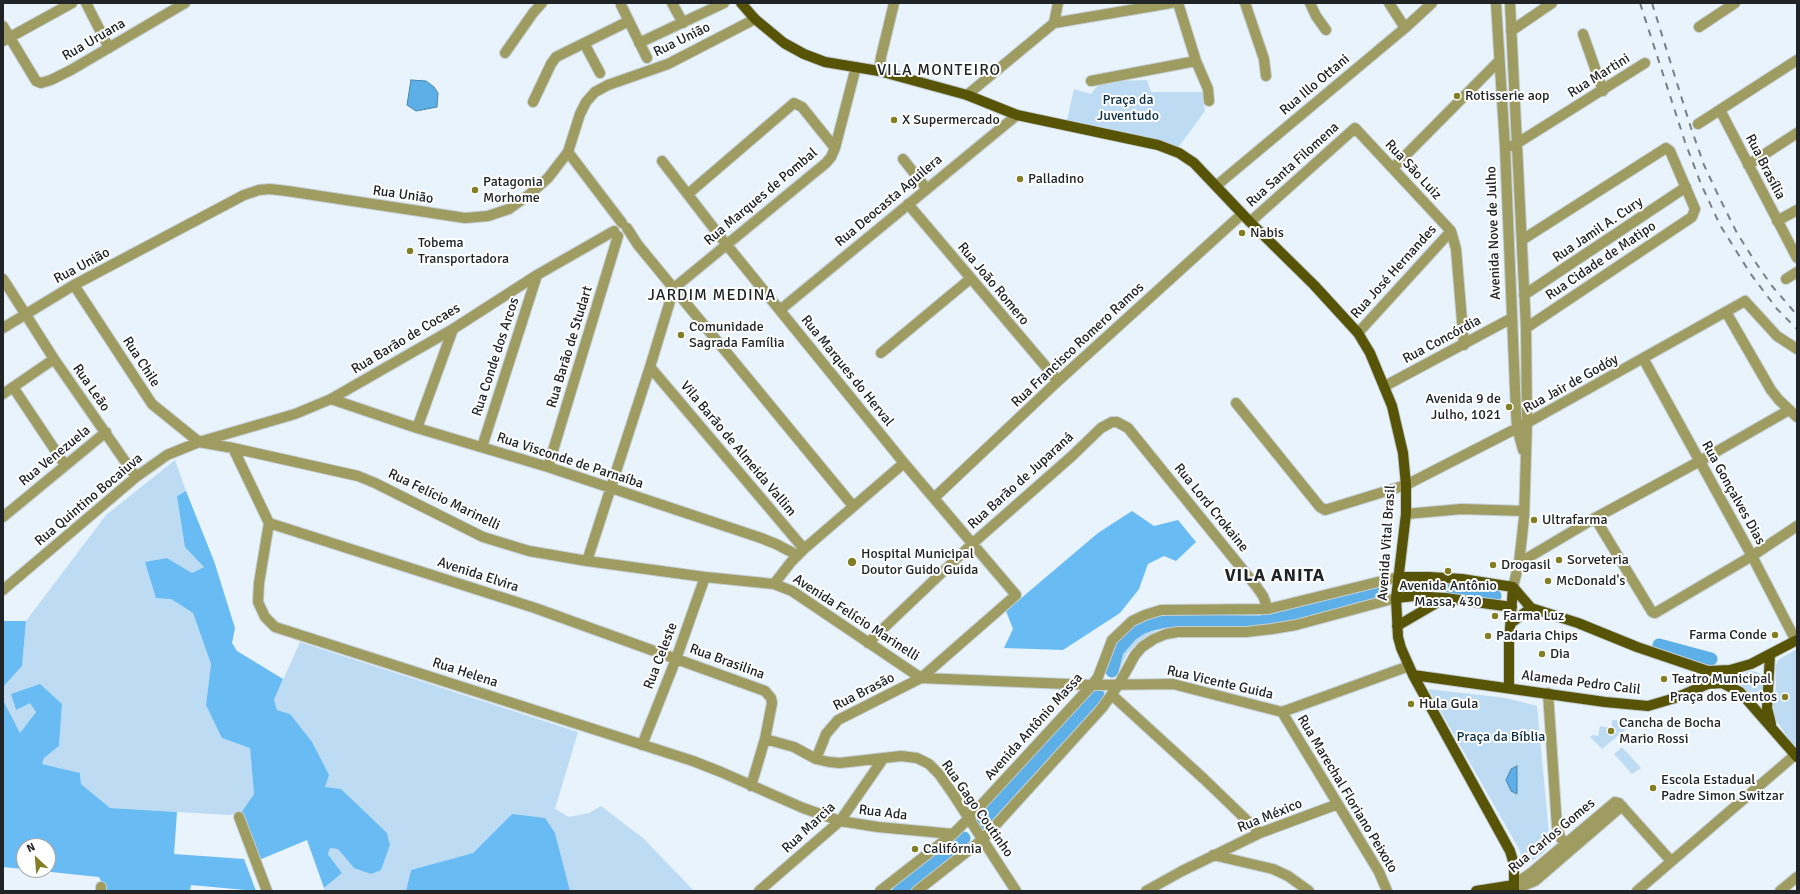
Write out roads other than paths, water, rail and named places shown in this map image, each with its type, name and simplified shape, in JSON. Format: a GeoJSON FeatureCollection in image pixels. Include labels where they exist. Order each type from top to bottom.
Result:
{"type":"FeatureCollection","features":[{"type":"Feature","properties":{"kind":"main road","name":"Avenida Vital Brasil"},"geometry":{"type":"LineString","coordinates":[[741,3],[755,20],[784,43],[804,54],[825,62],[880,70],[967,95],[1016,115],[1170,149],[1187,157],[1314,285],[1358,333],[1370,353],[1385,386],[1399,429],[1406,485],[1406,514],[1396,598],[1397,626],[1401,648],[1411,671],[1510,851],[1514,864],[1514,888]]}},
{"type":"Feature","properties":{"kind":"main road","name":"Avenida Antônio Massa"},"geometry":{"type":"LineString","coordinates":[[1398,577],[1442,578],[1513,587]]}},
{"type":"Feature","properties":{"kind":"main road"},"geometry":{"type":"LineString","coordinates":[[1513,587],[1531,608],[1578,622],[1637,647],[1708,671],[1733,669],[1770,655],[1797,641]]}},
{"type":"Feature","properties":{"kind":"main road","name":"Avenida Nove de Julho"},"geometry":{"type":"LineString","coordinates":[[1509,688],[1513,587]]}},
{"type":"Feature","properties":{"kind":"main road"},"geometry":{"type":"LineString","coordinates":[[1396,598],[1414,596],[1445,598],[1512,607]]}},
{"type":"Feature","properties":{"kind":"main road"},"geometry":{"type":"LineString","coordinates":[[1397,626],[1445,598]]}},
{"type":"Feature","properties":{"kind":"main road"},"geometry":{"type":"LineString","coordinates":[[1511,623],[1531,608]]}},
{"type":"Feature","properties":{"kind":"main road"},"geometry":{"type":"LineString","coordinates":[[1770,655],[1767,714],[1773,729],[1796,756]]}},
{"type":"Feature","properties":{"kind":"main road"},"geometry":{"type":"LineString","coordinates":[[1728,686],[1733,683],[1735,678],[1733,669]]}},
{"type":"Feature","properties":{"kind":"main road","name":"Rua Vicente Guida"},"geometry":{"type":"LineString","coordinates":[[1411,671],[1509,688]]}},
{"type":"Feature","properties":{"kind":"main road","name":"Alameda Pedro Calil"},"geometry":{"type":"LineString","coordinates":[[1509,688],[1605,702],[1648,706],[1675,698],[1708,684],[1722,683],[1740,692],[1773,729]]}},
{"type":"Feature","properties":{"kind":"main road"},"geometry":{"type":"LineString","coordinates":[[1476,891],[1514,888]]}},
{"type":"Feature","properties":{"kind":"street"},"geometry":{"type":"LineString","coordinates":[[3,26],[7,40],[72,3]]}},
{"type":"Feature","properties":{"kind":"street"},"geometry":{"type":"LineString","coordinates":[[86,3],[109,48]]}},
{"type":"Feature","properties":{"kind":"street","name":"Rua Uruana"},"geometry":{"type":"LineString","coordinates":[[7,40],[36,81],[41,83],[51,80],[109,48],[185,3]]}},
{"type":"Feature","properties":{"kind":"street"},"geometry":{"type":"LineString","coordinates":[[505,53],[533,12],[542,3]]}},
{"type":"Feature","properties":{"kind":"street"},"geometry":{"type":"LineString","coordinates":[[672,3],[683,23]]}},
{"type":"Feature","properties":{"kind":"street"},"geometry":{"type":"LineString","coordinates":[[639,42],[724,3]]}},
{"type":"Feature","properties":{"kind":"street"},"geometry":{"type":"LineString","coordinates":[[880,70],[881,57],[894,3]]}},
{"type":"Feature","properties":{"kind":"street"},"geometry":{"type":"LineString","coordinates":[[1054,23],[1058,3]]}},
{"type":"Feature","properties":{"kind":"street"},"geometry":{"type":"LineString","coordinates":[[967,95],[1054,23],[1171,3]]}},
{"type":"Feature","properties":{"kind":"street"},"geometry":{"type":"LineString","coordinates":[[1178,3],[1196,61],[1208,89],[1208,101]]}},
{"type":"Feature","properties":{"kind":"street"},"geometry":{"type":"LineString","coordinates":[[1245,3],[1264,59],[1266,76]]}},
{"type":"Feature","properties":{"kind":"street"},"geometry":{"type":"LineString","coordinates":[[1310,3],[1316,16],[1326,30]]}},
{"type":"Feature","properties":{"kind":"street"},"geometry":{"type":"LineString","coordinates":[[1389,3],[1405,28]]}},
{"type":"Feature","properties":{"kind":"street","name":"Rua Illo Ottani"},"geometry":{"type":"LineString","coordinates":[[1216,186],[1405,28],[1432,3]]}},
{"type":"Feature","properties":{"kind":"street","name":"Avenida Nove de Julho"},"geometry":{"type":"LineString","coordinates":[[1496,3],[1505,147],[1517,428],[1526,462]]}},
{"type":"Feature","properties":{"kind":"street","name":"Avenida Nove de Julho"},"geometry":{"type":"LineString","coordinates":[[1510,3],[1526,328],[1527,423],[1524,511],[1519,563],[1513,587]]}},
{"type":"Feature","properties":{"kind":"street"},"geometry":{"type":"LineString","coordinates":[[1511,31],[1552,3]]}},
{"type":"Feature","properties":{"kind":"street"},"geometry":{"type":"LineString","coordinates":[[1699,27],[1735,3]]}},
{"type":"Feature","properties":{"kind":"street"},"geometry":{"type":"LineString","coordinates":[[621,5],[647,58]]}},
{"type":"Feature","properties":{"kind":"street","name":"Rua União"},"geometry":{"type":"LineString","coordinates":[[3,328],[25,313],[74,285],[244,195],[259,190],[270,189],[287,191],[465,218],[488,216],[509,209],[530,194],[548,178],[568,152],[580,114],[586,102],[595,92],[608,84],[668,64],[755,20]]}},
{"type":"Feature","properties":{"kind":"street"},"geometry":{"type":"LineString","coordinates":[[532,102],[554,60],[565,52],[629,21]]}},
{"type":"Feature","properties":{"kind":"street"},"geometry":{"type":"LineString","coordinates":[[1584,34],[1603,91]]}},
{"type":"Feature","properties":{"kind":"street"},"geometry":{"type":"LineString","coordinates":[[584,43],[600,74]]}},
{"type":"Feature","properties":{"kind":"street"},"geometry":{"type":"LineString","coordinates":[[1698,124],[1797,60]]}},
{"type":"Feature","properties":{"kind":"street"},"geometry":{"type":"LineString","coordinates":[[1091,81],[1196,61]]}},
{"type":"Feature","properties":{"kind":"street"},"geometry":{"type":"LineString","coordinates":[[1392,168],[1499,62]]}},
{"type":"Feature","properties":{"kind":"street","name":"Rua Martini"},"geometry":{"type":"LineString","coordinates":[[1505,147],[1516,144],[1603,91],[1645,63]]}},
{"type":"Feature","properties":{"kind":"street","name":"Rua Marques de Pombal"},"geometry":{"type":"LineString","coordinates":[[674,288],[726,244],[826,164],[835,148],[856,67]]}},
{"type":"Feature","properties":{"kind":"street"},"geometry":{"type":"LineString","coordinates":[[688,194],[794,103],[802,106],[835,148]]}},
{"type":"Feature","properties":{"kind":"street","name":"Rua Brasília"},"geometry":{"type":"LineString","coordinates":[[1720,110],[1797,258]]}},
{"type":"Feature","properties":{"kind":"street","name":"Rua Deocasta Aguilera"},"geometry":{"type":"LineString","coordinates":[[780,310],[1016,115]]}},
{"type":"Feature","properties":{"kind":"street","name":"Rua São Luiz"},"geometry":{"type":"LineString","coordinates":[[1355,128],[1451,231]]}},
{"type":"Feature","properties":{"kind":"street","name":"Rua Santa Filomena"},"geometry":{"type":"LineString","coordinates":[[1250,222],[1355,128]]}},
{"type":"Feature","properties":{"kind":"street"},"geometry":{"type":"LineString","coordinates":[[1748,165],[1797,133]]}},
{"type":"Feature","properties":{"kind":"street"},"geometry":{"type":"LineString","coordinates":[[1522,240],[1666,148],[1670,151],[1686,187]]}},
{"type":"Feature","properties":{"kind":"street"},"geometry":{"type":"LineString","coordinates":[[568,152],[611,208],[619,230],[638,245],[853,506]]}},
{"type":"Feature","properties":{"kind":"street"},"geometry":{"type":"LineString","coordinates":[[903,159],[926,188]]}},
{"type":"Feature","properties":{"kind":"street","name":"Rua Marques do Herval"},"geometry":{"type":"LineString","coordinates":[[662,161],[726,244],[904,463],[1016,595],[922,678]]}},
{"type":"Feature","properties":{"kind":"street","name":"Rua Cidade de Matipo"},"geometry":{"type":"LineString","coordinates":[[1526,328],[1692,217],[1695,209],[1686,187]]}},
{"type":"Feature","properties":{"kind":"street","name":"Rua Jamil A. Cury"},"geometry":{"type":"LineString","coordinates":[[1524,295],[1686,187]]}},
{"type":"Feature","properties":{"kind":"street","name":"Rua João Romero"},"geometry":{"type":"LineString","coordinates":[[908,204],[1058,381]]}},
{"type":"Feature","properties":{"kind":"street"},"geometry":{"type":"LineString","coordinates":[[1777,221],[1797,210]]}},
{"type":"Feature","properties":{"kind":"street","name":"Rua Francisco Romero Ramos"},"geometry":{"type":"LineString","coordinates":[[934,498],[1058,381],[1242,214]]}},
{"type":"Feature","properties":{"kind":"street","name":"Rua Barão de Cocaes"},"geometry":{"type":"LineString","coordinates":[[199,442],[295,414],[331,399],[453,329],[537,275],[619,230]]}},
{"type":"Feature","properties":{"kind":"street","name":"Rua Barão de Studart"},"geometry":{"type":"LineString","coordinates":[[548,467],[619,230]]}},
{"type":"Feature","properties":{"kind":"street"},"geometry":{"type":"LineString","coordinates":[[1451,231],[1456,249],[1464,345]]}},
{"type":"Feature","properties":{"kind":"street","name":"Rua José Hernandes"},"geometry":{"type":"LineString","coordinates":[[1358,333],[1451,231]]}},
{"type":"Feature","properties":{"kind":"street"},"geometry":{"type":"LineString","coordinates":[[1786,279],[1797,272]]}},
{"type":"Feature","properties":{"kind":"street","name":"Rua Conde dos Arcos"},"geometry":{"type":"LineString","coordinates":[[482,447],[537,275]]}},
{"type":"Feature","properties":{"kind":"street","name":"Rua Leão"},"geometry":{"type":"LineString","coordinates":[[3,279],[54,359],[136,477]]}},
{"type":"Feature","properties":{"kind":"street"},"geometry":{"type":"LineString","coordinates":[[881,353],[970,279]]}},
{"type":"Feature","properties":{"kind":"street","name":"Rua Chile"},"geometry":{"type":"LineString","coordinates":[[74,285],[152,404],[199,442]]}},
{"type":"Feature","properties":{"kind":"street"},"geometry":{"type":"LineString","coordinates":[[587,561],[674,288]]}},
{"type":"Feature","properties":{"kind":"street","name":"Rua Jair de Godóy"},"geometry":{"type":"LineString","coordinates":[[1236,403],[1320,507],[1325,510],[1406,485],[1527,423],[1644,360],[1745,301],[1777,336],[1797,349]]}},
{"type":"Feature","properties":{"kind":"street"},"geometry":{"type":"LineString","coordinates":[[1519,563],[1595,518],[1700,461],[1793,414],[1771,390],[1726,312]]}},
{"type":"Feature","properties":{"kind":"street","name":"Rua Concórdia"},"geometry":{"type":"LineString","coordinates":[[1385,386],[1512,318]]}},
{"type":"Feature","properties":{"kind":"street"},"geometry":{"type":"LineString","coordinates":[[417,428],[453,329]]}},
{"type":"Feature","properties":{"kind":"street"},"geometry":{"type":"LineString","coordinates":[[3,394],[54,359]]}},
{"type":"Feature","properties":{"kind":"street","name":"Rua Gonçalves Dias"},"geometry":{"type":"LineString","coordinates":[[1644,360],[1797,641]]}},
{"type":"Feature","properties":{"kind":"street","name":"Vila Barão de Almeida Vallim"},"geometry":{"type":"LineString","coordinates":[[650,367],[801,552]]}},
{"type":"Feature","properties":{"kind":"street"},"geometry":{"type":"LineString","coordinates":[[13,387],[65,465]]}},
{"type":"Feature","properties":{"kind":"street","name":"Rua Visconde de Parnaíba"},"geometry":{"type":"LineString","coordinates":[[331,399],[417,428],[548,467],[801,552]]}},
{"type":"Feature","properties":{"kind":"street","name":"Rua Barão de Juparaná"},"geometry":{"type":"LineString","coordinates":[[868,643],[972,544],[1072,456],[1100,428],[1112,422],[1117,422],[1128,428]]}},
{"type":"Feature","properties":{"kind":"street","name":"Rua Lord Crokaine"},"geometry":{"type":"LineString","coordinates":[[1128,428],[1256,586],[1263,596],[1268,609]]}},
{"type":"Feature","properties":{"kind":"street","name":"Rua Venezuela"},"geometry":{"type":"LineString","coordinates":[[5,512],[106,432]]}},
{"type":"Feature","properties":{"kind":"street","name":"Rua Felício Marinelli"},"geometry":{"type":"LineString","coordinates":[[199,442],[234,448],[358,476],[483,537],[529,551],[587,561],[774,584]]}},
{"type":"Feature","properties":{"kind":"street","name":"Rua Quintino Bocaiuva"},"geometry":{"type":"LineString","coordinates":[[3,590],[136,477],[172,451],[199,442]]}},
{"type":"Feature","properties":{"kind":"street"},"geometry":{"type":"LineString","coordinates":[[234,448],[269,523]]}},
{"type":"Feature","properties":{"kind":"street"},"geometry":{"type":"LineString","coordinates":[[774,584],[801,552],[904,463]]}},
{"type":"Feature","properties":{"kind":"street"},"geometry":{"type":"LineString","coordinates":[[1406,514],[1462,509],[1524,511]]}},
{"type":"Feature","properties":{"kind":"street"},"geometry":{"type":"LineString","coordinates":[[1595,518],[1653,613],[1657,613],[1752,556],[1797,526]]}},
{"type":"Feature","properties":{"kind":"street","name":"Avenida Elvira"},"geometry":{"type":"LineString","coordinates":[[269,523],[535,608],[676,659]]}},
{"type":"Feature","properties":{"kind":"street","name":"Rua Helena"},"geometry":{"type":"LineString","coordinates":[[269,523],[259,583],[258,602],[265,617],[275,626],[642,745],[721,772],[751,786]]}},
{"type":"Feature","properties":{"kind":"street","name":"Rua Celeste"},"geometry":{"type":"LineString","coordinates":[[642,745],[676,659],[706,576]]}},
{"type":"Feature","properties":{"kind":"street","name":"Avenida Antônio Massa"},"geometry":{"type":"LineString","coordinates":[[880,891],[953,834],[968,819],[1092,685],[1100,673],[1112,640],[1132,621],[1144,615],[1161,610],[1268,609],[1398,577]]}},
{"type":"Feature","properties":{"kind":"street","name":"Avenida Felício Marinelli"},"geometry":{"type":"LineString","coordinates":[[774,584],[792,591],[922,678]]}},
{"type":"Feature","properties":{"kind":"street"},"geometry":{"type":"LineString","coordinates":[[917,891],[983,839],[1102,708],[1119,684],[1135,655],[1142,647],[1154,639],[1166,634],[1178,632],[1246,632],[1272,630],[1396,598]]}},
{"type":"Feature","properties":{"kind":"street","name":"Rua Brasilina"},"geometry":{"type":"LineString","coordinates":[[676,659],[765,691],[769,694],[772,703],[766,739],[751,786]]}},
{"type":"Feature","properties":{"kind":"street","name":"Rua Vicente Guida"},"geometry":{"type":"LineString","coordinates":[[922,678],[1092,685],[1173,684],[1282,712],[1411,671]]}},
{"type":"Feature","properties":{"kind":"street","name":"Rua Brasão"},"geometry":{"type":"LineString","coordinates":[[816,759],[826,734],[838,720],[922,678]]}},
{"type":"Feature","properties":{"kind":"street"},"geometry":{"type":"LineString","coordinates":[[1548,693],[1557,827],[1560,837],[1568,847]]}},
{"type":"Feature","properties":{"kind":"street"},"geometry":{"type":"LineString","coordinates":[[1112,695],[1204,779],[1260,833]]}},
{"type":"Feature","properties":{"kind":"street","name":"Rua Marechal Floriano Peixoto"},"geometry":{"type":"LineString","coordinates":[[1282,712],[1379,872],[1387,891]]}},
{"type":"Feature","properties":{"kind":"street","name":"Rua Gago Coutinho"},"geometry":{"type":"LineString","coordinates":[[766,739],[794,748],[816,759],[840,763],[901,756],[917,758],[929,764],[939,774],[1016,891]]}},
{"type":"Feature","properties":{"kind":"street"},"geometry":{"type":"LineString","coordinates":[[1637,891],[1796,756]]}},
{"type":"Feature","properties":{"kind":"street","name":"Rua Marcia"},"geometry":{"type":"LineString","coordinates":[[759,891],[840,821],[884,759]]}},
{"type":"Feature","properties":{"kind":"street","name":"Rua Ada"},"geometry":{"type":"LineString","coordinates":[[751,786],[840,821],[878,827],[953,834]]}},
{"type":"Feature","properties":{"kind":"street","name":"Rua Carlos Gomes"},"geometry":{"type":"LineString","coordinates":[[1514,888],[1524,886],[1535,880],[1613,803],[1620,804],[1671,861]]}},
{"type":"Feature","properties":{"kind":"street","name":"Rua México"},"geometry":{"type":"LineString","coordinates":[[1213,856],[1260,833],[1338,804]]}},
{"type":"Feature","properties":{"kind":"street"},"geometry":{"type":"LineString","coordinates":[[239,817],[267,891]]}},
{"type":"Feature","properties":{"kind":"street","name":"Rua Ada"},"geometry":{"type":"LineString","coordinates":[[923,831],[932,839],[935,848]]}},
{"type":"Feature","properties":{"kind":"street"},"geometry":{"type":"LineString","coordinates":[[1146,891],[1213,856],[1273,869],[1288,876],[1309,891]]}},
{"type":"Feature","properties":{"kind":"street"},"geometry":{"type":"LineString","coordinates":[[1780,891],[1797,877]]}},
{"type":"Feature","properties":{"kind":"waterway"},"geometry":{"type":"LineString","coordinates":[[1404,589],[1433,588],[1495,596]]}},
{"type":"Feature","properties":{"kind":"waterway"},"geometry":{"type":"LineString","coordinates":[[1112,671],[1117,651],[1131,635],[1141,628],[1152,624],[1166,621],[1260,622],[1278,619],[1381,591]]}},
{"type":"Feature","properties":{"kind":"waterway"},"geometry":{"type":"LineString","coordinates":[[1659,645],[1711,659]]}},
{"type":"Feature","properties":{"kind":"waterway"},"geometry":{"type":"LineString","coordinates":[[978,826],[1098,695]]}},
{"type":"Feature","properties":{"kind":"waterway"},"geometry":{"type":"LineString","coordinates":[[899,891],[964,838]]}},
{"type":"Feature","properties":{"kind":"railway"},"geometry":{"type":"LineString","coordinates":[[1640,3],[1685,142],[1701,184],[1720,225],[1750,273],[1777,309],[1797,329]]}},
{"type":"Feature","properties":{"kind":"railway"},"geometry":{"type":"LineString","coordinates":[[1652,3],[1704,165],[1737,233],[1772,286],[1797,315]]}},
{"type":"Feature","properties":{"kind":"place","name":"Rotisserie aop"},"geometry":{"type":"Point","coordinates":[1457,96]}},
{"type":"Feature","properties":{"kind":"place","name":"X Supermercado"},"geometry":{"type":"Point","coordinates":[894,120]}},
{"type":"Feature","properties":{"kind":"place","name":"Palladino"},"geometry":{"type":"Point","coordinates":[1020,179]}},
{"type":"Feature","properties":{"kind":"place","name":"Patagonia Morhome"},"geometry":{"type":"Point","coordinates":[475,190]}},
{"type":"Feature","properties":{"kind":"place","name":"Nabis"},"geometry":{"type":"Point","coordinates":[1242,233]}},
{"type":"Feature","properties":{"kind":"place","name":"Tobema Transportadora"},"geometry":{"type":"Point","coordinates":[410,251]}},
{"type":"Feature","properties":{"kind":"place","name":"Comunidade Sagrada Família"},"geometry":{"type":"Point","coordinates":[681,335]}},
{"type":"Feature","properties":{"kind":"place","name":"Avenida 9 de Julho, 1021"},"geometry":{"type":"Point","coordinates":[1509,407]}},
{"type":"Feature","properties":{"kind":"place","name":"Ultrafarma"},"geometry":{"type":"Point","coordinates":[1534,520]}},
{"type":"Feature","properties":{"kind":"place","name":"Sorveteria"},"geometry":{"type":"Point","coordinates":[1559,560]}},
{"type":"Feature","properties":{"kind":"place","name":"Hospital Municipal Doutor Guido Guida"},"geometry":{"type":"Point","coordinates":[852,562]}},
{"type":"Feature","properties":{"kind":"place","name":"Drogasil"},"geometry":{"type":"Point","coordinates":[1493,565]}},
{"type":"Feature","properties":{"kind":"place","name":"Avenida Antônio Massa, 430"},"geometry":{"type":"Point","coordinates":[1448,571]}},
{"type":"Feature","properties":{"kind":"place","name":"McDonald's"},"geometry":{"type":"Point","coordinates":[1548,581]}},
{"type":"Feature","properties":{"kind":"place","name":"Farma Luz"},"geometry":{"type":"Point","coordinates":[1495,616]}},
{"type":"Feature","properties":{"kind":"place","name":"Farma Conde"},"geometry":{"type":"Point","coordinates":[1775,635]}},
{"type":"Feature","properties":{"kind":"place","name":"Padaria Chips"},"geometry":{"type":"Point","coordinates":[1488,636]}},
{"type":"Feature","properties":{"kind":"place","name":"Dia"},"geometry":{"type":"Point","coordinates":[1542,654]}},
{"type":"Feature","properties":{"kind":"place","name":"Teatro Municipal"},"geometry":{"type":"Point","coordinates":[1664,679]}},
{"type":"Feature","properties":{"kind":"place","name":"Praça dos Eventos"},"geometry":{"type":"Point","coordinates":[1785,697]}},
{"type":"Feature","properties":{"kind":"place","name":"Hula Gula"},"geometry":{"type":"Point","coordinates":[1411,704]}},
{"type":"Feature","properties":{"kind":"place","name":"Cancha de Bocha Mario Rossi"},"geometry":{"type":"Point","coordinates":[1611,731]}},
{"type":"Feature","properties":{"kind":"place","name":"Escola Estadual Padre Simon Switzar"},"geometry":{"type":"Point","coordinates":[1653,788]}},
{"type":"Feature","properties":{"kind":"place","name":"Califórnia"},"geometry":{"type":"Point","coordinates":[915,849]}},
{"type":"Feature","properties":{"kind":"district","name":"VILA MONTEIRO"},"geometry":{"type":"Point","coordinates":[939,71]}},
{"type":"Feature","properties":{"kind":"district","name":"JARDIM MEDINA"},"geometry":{"type":"Point","coordinates":[712,296]}},
{"type":"Feature","properties":{"kind":"district","name":"VILA ANITA"},"geometry":{"type":"Point","coordinates":[1275,576]}},
{"type":"Feature","properties":{"kind":"park label","name":"Praça da Juventudo"},"geometry":{"type":"Point","coordinates":[1128,108]}},
{"type":"Feature","properties":{"kind":"park label","name":"Praça da Bíblia"},"geometry":{"type":"Point","coordinates":[1501,737]}}]}
